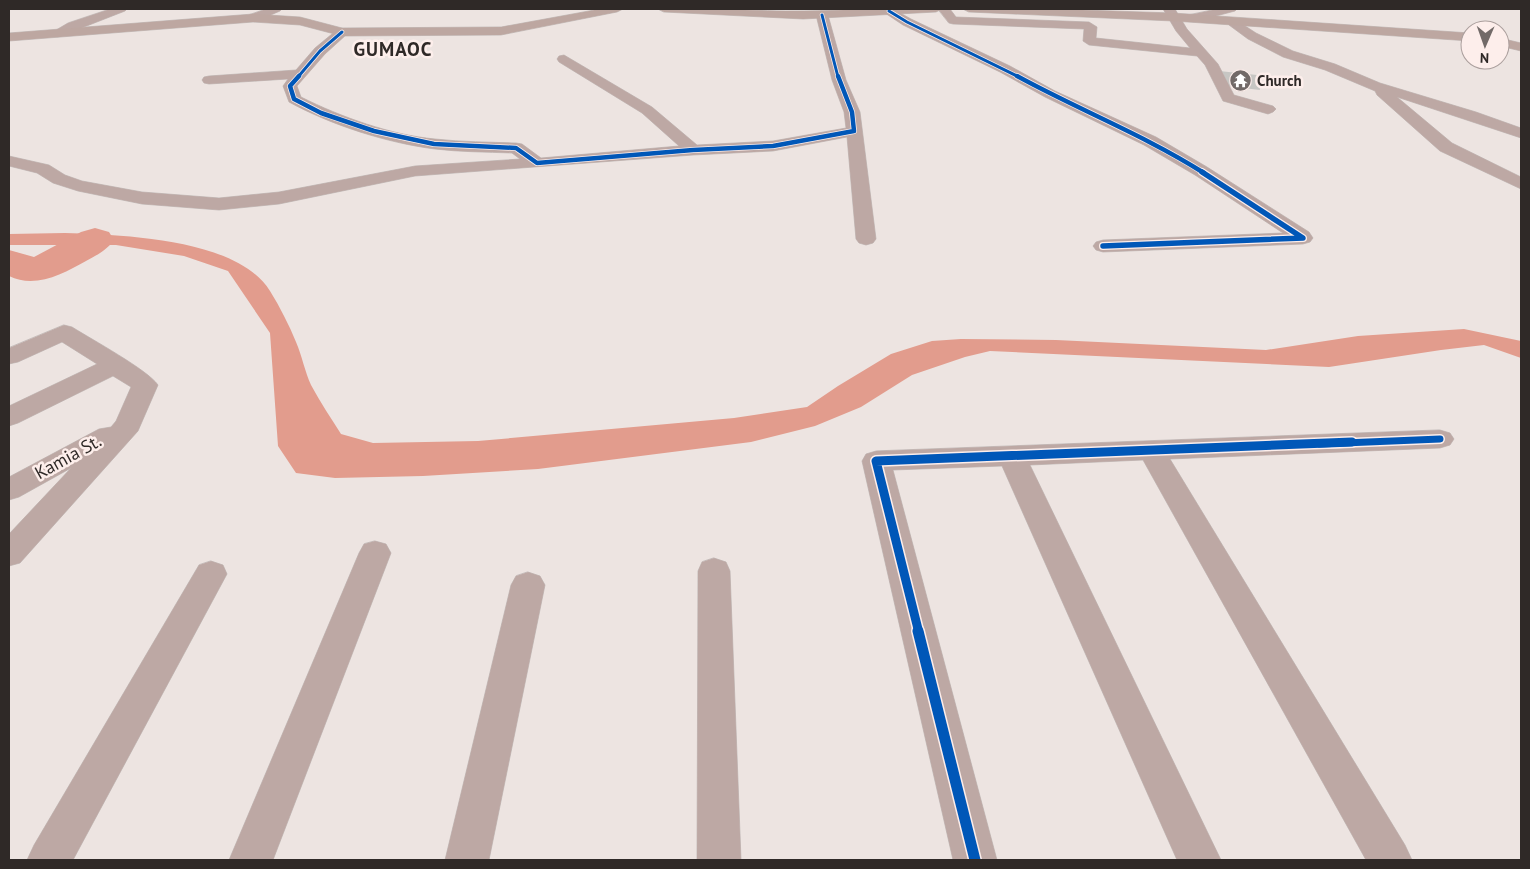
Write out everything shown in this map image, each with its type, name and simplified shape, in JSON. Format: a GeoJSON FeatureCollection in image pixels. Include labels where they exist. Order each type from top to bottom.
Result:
{"type":"FeatureCollection","features":[{"type":"Feature","properties":{"kind":"street"},"geometry":{"type":"LineString","coordinates":[[57,33],[121,9]]}},
{"type":"Feature","properties":{"kind":"street"},"geometry":{"type":"LineString","coordinates":[[252,18],[276,9]]}},
{"type":"Feature","properties":{"kind":"street"},"geometry":{"type":"LineString","coordinates":[[9,37],[252,18],[300,21],[342,32],[501,31],[617,9]]}},
{"type":"Feature","properties":{"kind":"street"},"geometry":{"type":"LineString","coordinates":[[664,9],[748,14],[822,15],[936,9]]}},
{"type":"Feature","properties":{"kind":"street"},"geometry":{"type":"LineString","coordinates":[[944,9],[953,20],[1089,26],[1091,28],[1091,42],[1202,53]]}},
{"type":"Feature","properties":{"kind":"street"},"geometry":{"type":"LineString","coordinates":[[969,9],[1171,13],[1193,18],[1228,13],[1460,36]]}},
{"type":"Feature","properties":{"kind":"street"},"geometry":{"type":"LineString","coordinates":[[888,11],[1005,69],[1050,94],[1150,141],[1201,171],[1303,238],[1103,246]]}},
{"type":"Feature","properties":{"kind":"street"},"geometry":{"type":"LineString","coordinates":[[1171,13],[1182,31],[1216,72],[1228,98],[1268,109]]}},
{"type":"Feature","properties":{"kind":"street"},"geometry":{"type":"LineString","coordinates":[[1228,13],[1252,36],[1288,54],[1330,67],[1375,86],[1471,115],[1521,133]]}},
{"type":"Feature","properties":{"kind":"street"},"geometry":{"type":"LineString","coordinates":[[822,15],[839,80],[852,112],[866,240]]}},
{"type":"Feature","properties":{"kind":"street"},"geometry":{"type":"LineString","coordinates":[[342,32],[320,50],[290,86],[294,99],[321,113],[374,131],[434,144],[516,148],[537,162]]}},
{"type":"Feature","properties":{"kind":"street"},"geometry":{"type":"LineString","coordinates":[[564,59],[647,110],[693,150]]}},
{"type":"Feature","properties":{"kind":"street"},"geometry":{"type":"LineString","coordinates":[[209,80],[300,74]]}},
{"type":"Feature","properties":{"kind":"street"},"geometry":{"type":"LineString","coordinates":[[1375,86],[1446,147],[1521,184]]}},
{"type":"Feature","properties":{"kind":"street"},"geometry":{"type":"LineString","coordinates":[[9,161],[43,169],[58,178],[78,186],[142,198],[219,204],[279,198],[415,171],[693,150],[773,146],[854,131]]}},
{"type":"Feature","properties":{"kind":"street"},"geometry":{"type":"LineString","coordinates":[[9,357],[64,332],[146,384],[128,425],[9,554]]}},
{"type":"Feature","properties":{"kind":"street"},"geometry":{"type":"LineString","coordinates":[[9,417],[115,365]]}},
{"type":"Feature","properties":{"kind":"street","name":"Kamia St."},"geometry":{"type":"LineString","coordinates":[[9,490],[128,425]]}},
{"type":"Feature","properties":{"kind":"street"},"geometry":{"type":"LineString","coordinates":[[974,860],[876,461],[1440,439]]}},
{"type":"Feature","properties":{"kind":"street"},"geometry":{"type":"LineString","coordinates":[[1151,450],[1390,860]]}},
{"type":"Feature","properties":{"kind":"street"},"geometry":{"type":"LineString","coordinates":[[1012,456],[1199,860]]}},
{"type":"Feature","properties":{"kind":"street"},"geometry":{"type":"LineString","coordinates":[[251,860],[375,553]]}},
{"type":"Feature","properties":{"kind":"street"},"geometry":{"type":"LineString","coordinates":[[714,571],[719,860]]}},
{"type":"Feature","properties":{"kind":"street"},"geometry":{"type":"LineString","coordinates":[[49,860],[211,574]]}},
{"type":"Feature","properties":{"kind":"street"},"geometry":{"type":"LineString","coordinates":[[467,860],[528,585]]}},
{"type":"Feature","properties":{"kind":"shaded area"},"geometry":{"type":"Polygon","coordinates":[[[65,233],[116,235],[176,243],[206,250],[232,260],[254,273],[270,291],[281,310],[296,342],[311,385],[341,434],[373,443],[478,441],[734,418],[807,407],[891,354],[932,341],[961,339],[1056,340],[1266,350],[1358,336],[1464,329],[1521,341],[1521,358],[1484,345],[1329,367],[990,351],[965,357],[912,375],[861,407],[815,426],[751,442],[538,469],[423,476],[335,478],[296,473],[278,446],[270,333],[228,271],[184,256],[116,245],[9,245],[9,234],[65,233]]]}},
{"type":"Feature","properties":{"kind":"building","name":"Church"},"geometry":{"type":"Polygon","coordinates":[[[1219,71],[1257,75],[1260,90],[1226,86],[1219,71]]]}},
{"type":"Feature","properties":{"kind":"waterway"},"geometry":{"type":"LineString","coordinates":[[9,262],[13,262],[26,269],[47,266],[95,240]]}},
{"type":"Feature","properties":{"kind":"cycle path"},"geometry":{"type":"LineString","coordinates":[[889,11],[907,22],[1005,69],[1050,94],[1150,141],[1201,171],[1303,238],[1103,246]]}},
{"type":"Feature","properties":{"kind":"cycle path"},"geometry":{"type":"LineString","coordinates":[[342,32],[320,51],[290,86],[294,99],[321,113],[374,131],[434,144],[516,148],[537,163],[693,150],[773,146],[854,131],[852,112],[839,80],[822,15]]}},
{"type":"Feature","properties":{"kind":"cycle path"},"geometry":{"type":"LineString","coordinates":[[975,860],[876,461],[1440,439]]}},
{"type":"Feature","properties":{"kind":"place","name":"Church"},"geometry":{"type":"Point","coordinates":[1241,81]}},
{"type":"Feature","properties":{"kind":"district","name":"GUMAOC"},"geometry":{"type":"Point","coordinates":[393,49]}}]}
